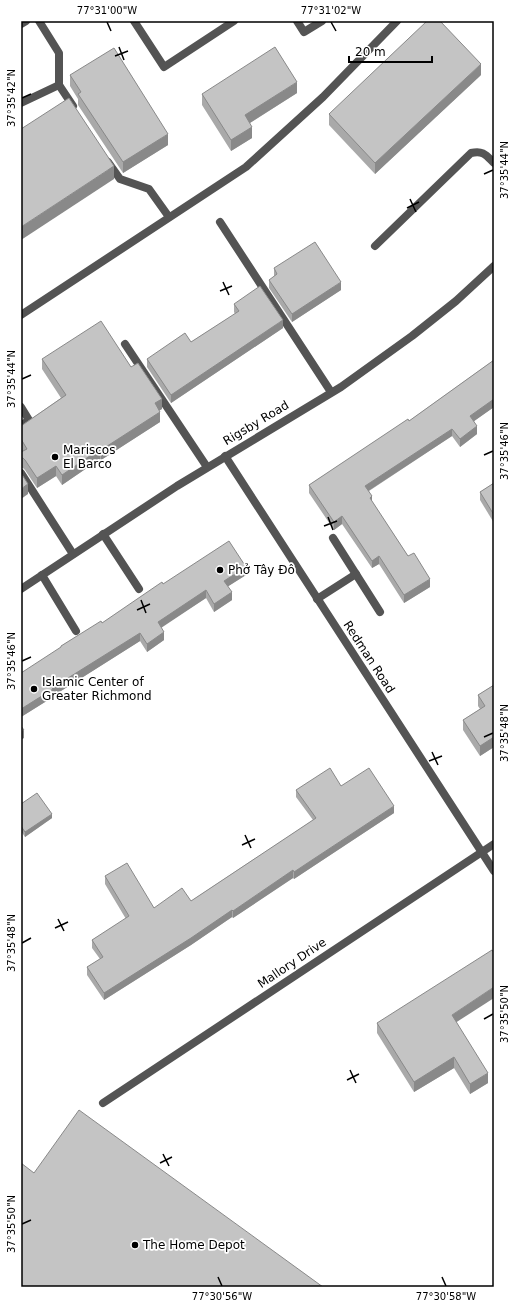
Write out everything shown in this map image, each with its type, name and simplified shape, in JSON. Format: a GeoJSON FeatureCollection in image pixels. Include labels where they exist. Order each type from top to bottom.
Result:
{"type":"FeatureCollection","features":[{"type":"Feature","properties":{"kind":"street"},"geometry":{"type":"LineString","coordinates":[[21,24],[26,21]]}},
{"type":"Feature","properties":{"kind":"street"},"geometry":{"type":"LineString","coordinates":[[39,21],[59,53],[59,85],[76,112]]}},
{"type":"Feature","properties":{"kind":"street"},"geometry":{"type":"LineString","coordinates":[[134,21],[164,66],[234,21]]}},
{"type":"Feature","properties":{"kind":"street"},"geometry":{"type":"LineString","coordinates":[[297,21],[304,32],[322,21]]}},
{"type":"Feature","properties":{"kind":"street"},"geometry":{"type":"LineString","coordinates":[[21,315],[246,167],[323,97],[397,21]]}},
{"type":"Feature","properties":{"kind":"street"},"geometry":{"type":"LineString","coordinates":[[21,103],[59,85]]}},
{"type":"Feature","properties":{"kind":"street"},"geometry":{"type":"LineString","coordinates":[[375,246],[471,152],[479,151],[486,155],[494,163]]}},
{"type":"Feature","properties":{"kind":"street"},"geometry":{"type":"LineString","coordinates":[[102,152],[120,179],[149,189],[169,217]]}},
{"type":"Feature","properties":{"kind":"street"},"geometry":{"type":"LineString","coordinates":[[220,222],[331,392]]}},
{"type":"Feature","properties":{"kind":"street","name":"Rigsby Road"},"geometry":{"type":"LineString","coordinates":[[21,589],[207,467],[331,392],[412,336],[456,301],[494,266]]}},
{"type":"Feature","properties":{"kind":"street"},"geometry":{"type":"LineString","coordinates":[[125,344],[207,467]]}},
{"type":"Feature","properties":{"kind":"street"},"geometry":{"type":"LineString","coordinates":[[21,407],[29,420],[21,426]]}},
{"type":"Feature","properties":{"kind":"street","name":"Redman Road"},"geometry":{"type":"LineString","coordinates":[[225,456],[494,871]]}},
{"type":"Feature","properties":{"kind":"street"},"geometry":{"type":"LineString","coordinates":[[21,473],[73,554]]}},
{"type":"Feature","properties":{"kind":"street"},"geometry":{"type":"LineString","coordinates":[[103,534],[139,589]]}},
{"type":"Feature","properties":{"kind":"street"},"geometry":{"type":"LineString","coordinates":[[333,538],[380,612]]}},
{"type":"Feature","properties":{"kind":"street"},"geometry":{"type":"LineString","coordinates":[[317,599],[356,574]]}},
{"type":"Feature","properties":{"kind":"street"},"geometry":{"type":"LineString","coordinates":[[42,575],[76,631]]}},
{"type":"Feature","properties":{"kind":"street","name":"Mallory Drive"},"geometry":{"type":"LineString","coordinates":[[103,1103],[494,844]]}},
{"type":"Feature","properties":{"kind":"building"},"geometry":{"type":"Polygon","coordinates":[[[427,21],[440,21],[481,64],[375,163],[329,114],[427,21]]]}},
{"type":"Feature","properties":{"kind":"building"},"geometry":{"type":"Polygon","coordinates":[[[275,47],[297,82],[245,115],[252,127],[231,140],[202,94],[275,47]]]}},
{"type":"Feature","properties":{"kind":"building"},"geometry":{"type":"Polygon","coordinates":[[[114,48],[168,134],[123,162],[78,94],[81,92],[70,75],[114,48]]]}},
{"type":"Feature","properties":{"kind":"building"},"geometry":{"type":"Polygon","coordinates":[[[69,98],[114,166],[21,227],[21,129],[69,98]]]}},
{"type":"Feature","properties":{"kind":"building"},"geometry":{"type":"Polygon","coordinates":[[[315,242],[341,282],[292,314],[269,280],[277,274],[274,268],[315,242]]]}},
{"type":"Feature","properties":{"kind":"building"},"geometry":{"type":"Polygon","coordinates":[[[260,286],[283,320],[171,395],[147,359],[185,333],[191,342],[239,311],[234,304],[260,286]]]}},
{"type":"Feature","properties":{"kind":"building"},"geometry":{"type":"Polygon","coordinates":[[[101,321],[131,367],[138,363],[162,399],[155,403],[160,412],[101,450],[100,449],[62,475],[56,466],[37,478],[25,460],[21,458],[21,452],[27,449],[21,439],[21,426],[66,395],[42,359],[101,321]]]}},
{"type":"Feature","properties":{"kind":"building"},"geometry":{"type":"Polygon","coordinates":[[[494,360],[494,399],[470,416],[477,426],[460,439],[452,429],[365,486],[372,496],[370,498],[408,556],[414,553],[430,579],[404,595],[379,556],[372,561],[342,516],[334,522],[309,485],[408,419],[409,421],[494,360]]]}},
{"type":"Feature","properties":{"kind":"building"},"geometry":{"type":"Polygon","coordinates":[[[21,473],[28,484],[21,489],[21,473]]]}},
{"type":"Feature","properties":{"kind":"building"},"geometry":{"type":"Polygon","coordinates":[[[494,483],[494,515],[480,492],[494,483]]]}},
{"type":"Feature","properties":{"kind":"building"},"geometry":{"type":"Polygon","coordinates":[[[229,541],[246,567],[224,581],[232,592],[214,604],[206,590],[158,622],[164,632],[147,644],[140,633],[21,709],[21,673],[61,646],[101,621],[102,623],[162,582],[163,584],[229,541]]]}},
{"type":"Feature","properties":{"kind":"building"},"geometry":{"type":"Polygon","coordinates":[[[494,685],[494,737],[480,746],[463,720],[485,706],[478,695],[494,685]]]}},
{"type":"Feature","properties":{"kind":"building"},"geometry":{"type":"Polygon","coordinates":[[[330,768],[341,786],[369,768],[394,806],[294,872],[293,870],[233,911],[232,910],[104,993],[87,967],[103,957],[92,940],[129,916],[105,876],[127,863],[154,908],[182,888],[191,901],[316,818],[296,790],[330,768]]]}},
{"type":"Feature","properties":{"kind":"building"},"geometry":{"type":"Polygon","coordinates":[[[37,793],[52,814],[25,832],[21,826],[21,804],[37,793]]]}},
{"type":"Feature","properties":{"kind":"building"},"geometry":{"type":"Polygon","coordinates":[[[492,950],[494,953],[494,987],[452,1015],[488,1073],[470,1084],[454,1057],[414,1082],[377,1023],[492,950]]]}},
{"type":"Feature","properties":{"kind":"building","name":"The Home Depot"},"geometry":{"type":"Polygon","coordinates":[[[79,1110],[323,1287],[21,1287],[21,1163],[34,1173],[79,1110]]]}},
{"type":"Feature","properties":{"kind":"place","name":"Mariscos El Barco"},"geometry":{"type":"Point","coordinates":[55,457]}},
{"type":"Feature","properties":{"kind":"place","name":"Phở Tây Đô"},"geometry":{"type":"Point","coordinates":[220,570]}},
{"type":"Feature","properties":{"kind":"place","name":"Islamic Center of Greater Richmond"},"geometry":{"type":"Point","coordinates":[34,689]}},
{"type":"Feature","properties":{"kind":"place","name":"The Home Depot"},"geometry":{"type":"Point","coordinates":[135,1245]}}]}
